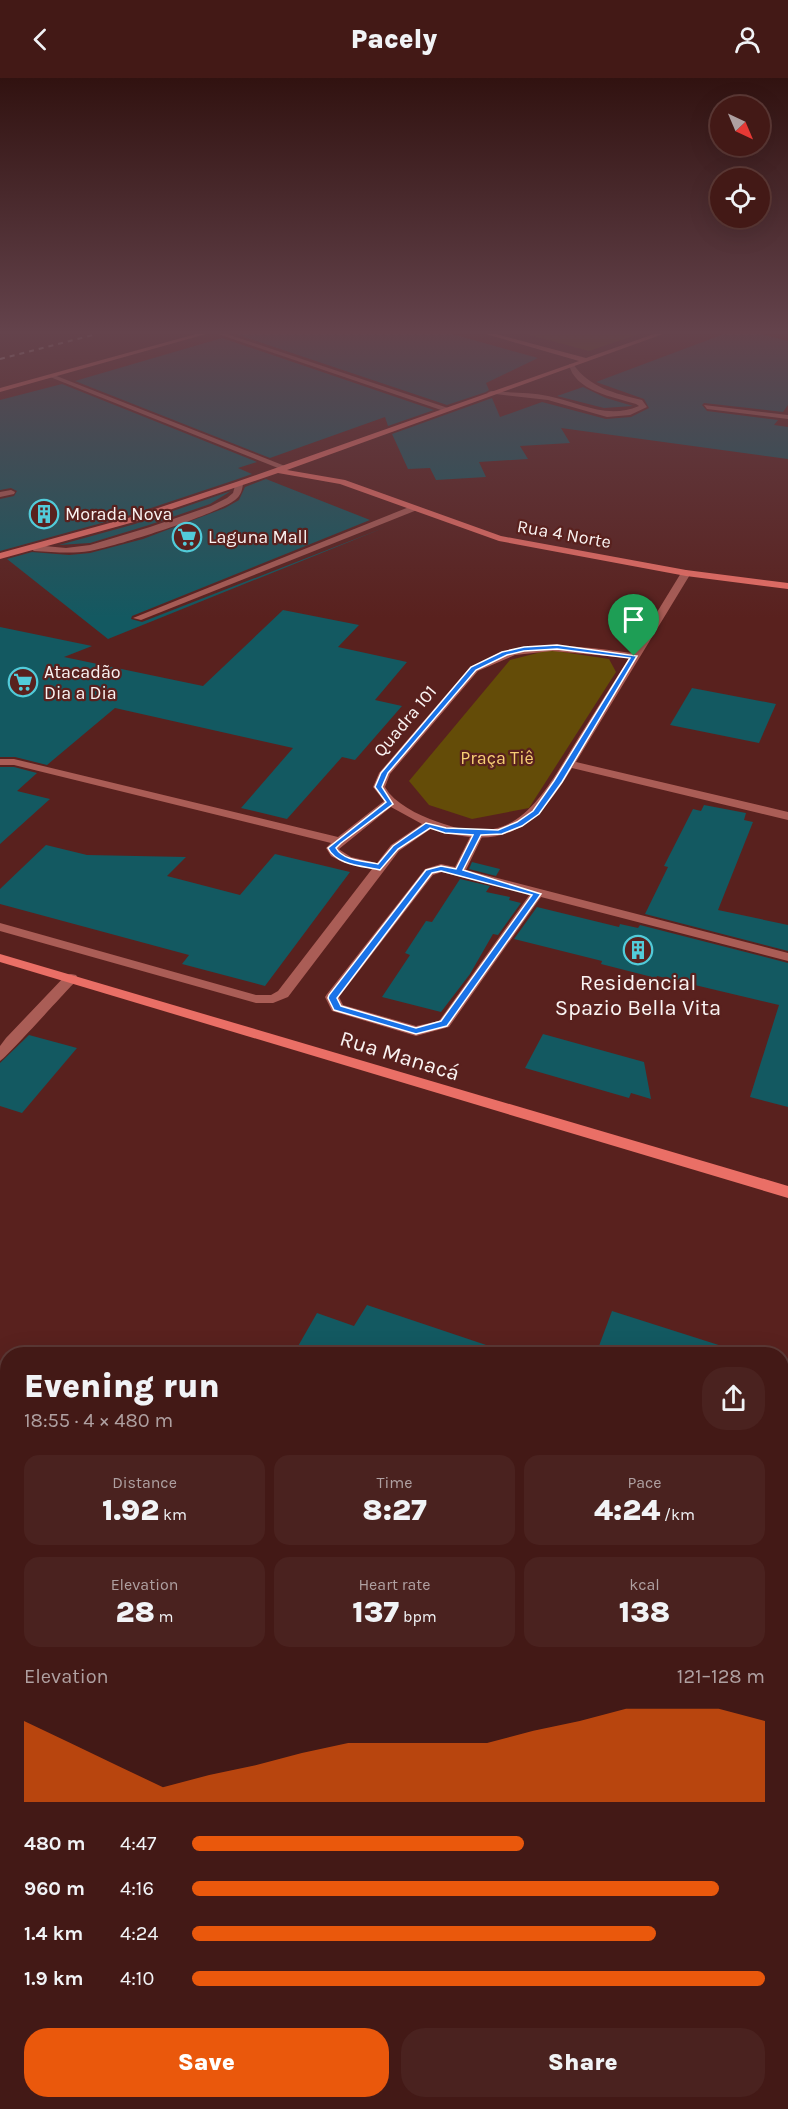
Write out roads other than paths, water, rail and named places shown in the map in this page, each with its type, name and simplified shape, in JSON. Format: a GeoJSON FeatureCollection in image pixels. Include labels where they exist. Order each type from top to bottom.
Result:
{"type":"FeatureCollection","features":[{"type":"Feature","properties":{"kind":"street","name":"Rua 4 Norte"},"geometry":{"type":"LineString","coordinates":[[183,429],[282,469],[342,482],[499,538],[686,573],[788,586]]}},
{"type":"Feature","properties":{"kind":"street"},"geometry":{"type":"LineString","coordinates":[[0,556],[131,520],[393,429]]}},
{"type":"Feature","properties":{"kind":"street","name":"Rua 4 Norte"},"geometry":{"type":"LineString","coordinates":[[314,458],[324,472],[342,482]]}},
{"type":"Feature","properties":{"kind":"street"},"geometry":{"type":"LineString","coordinates":[[33,548],[66,551],[91,548],[214,508],[237,494],[239,484]]}},
{"type":"Feature","properties":{"kind":"street"},"geometry":{"type":"LineString","coordinates":[[0,495],[11,492]]}},
{"type":"Feature","properties":{"kind":"street"},"geometry":{"type":"LineString","coordinates":[[138,618],[414,508]]}},
{"type":"Feature","properties":{"kind":"street"},"geometry":{"type":"LineString","coordinates":[[380,867],[343,858],[335,854],[332,848],[390,802],[429,825],[445,830],[478,833],[499,832],[519,824],[536,813],[686,573]]}},
{"type":"Feature","properties":{"kind":"street","name":"Quadra 101"},"geometry":{"type":"LineString","coordinates":[[390,802],[379,787],[385,773],[474,669],[505,653],[543,647],[634,656]]}},
{"type":"Feature","properties":{"kind":"street"},"geometry":{"type":"LineString","coordinates":[[0,762],[36,768],[339,841]]}},
{"type":"Feature","properties":{"kind":"street"},"geometry":{"type":"LineString","coordinates":[[568,764],[788,816]]}},
{"type":"Feature","properties":{"kind":"street"},"geometry":{"type":"LineString","coordinates":[[0,927],[256,999],[273,999],[283,994],[395,848],[429,825]]}},
{"type":"Feature","properties":{"kind":"street"},"geometry":{"type":"LineString","coordinates":[[459,872],[478,833]]}},
{"type":"Feature","properties":{"kind":"street"},"geometry":{"type":"LineString","coordinates":[[537,894],[444,1024],[416,1031],[337,1008],[332,998],[429,872],[441,868],[788,957]]}},
{"type":"Feature","properties":{"kind":"street","name":"Rua Manacá"},"geometry":{"type":"LineString","coordinates":[[0,958],[788,1192]]}},
{"type":"Feature","properties":{"kind":"street"},"geometry":{"type":"LineString","coordinates":[[0,1056],[10,1041],[71,978]]}},
{"type":"Feature","properties":{"kind":"place","name":"Morada Nova"},"geometry":{"type":"Point","coordinates":[44,514]}},
{"type":"Feature","properties":{"kind":"place","name":"Laguna Mall"},"geometry":{"type":"Point","coordinates":[187,537]}},
{"type":"Feature","properties":{"kind":"place","name":"Atacadão Dia a Dia"},"geometry":{"type":"Point","coordinates":[23,682]}},
{"type":"Feature","properties":{"kind":"place","name":"Residencial Spazio Bella Vita"},"geometry":{"type":"Point","coordinates":[638,950]}},
{"type":"Feature","properties":{"kind":"park label","name":"Praça Tiê"},"geometry":{"type":"Point","coordinates":[497,758]}}]}
